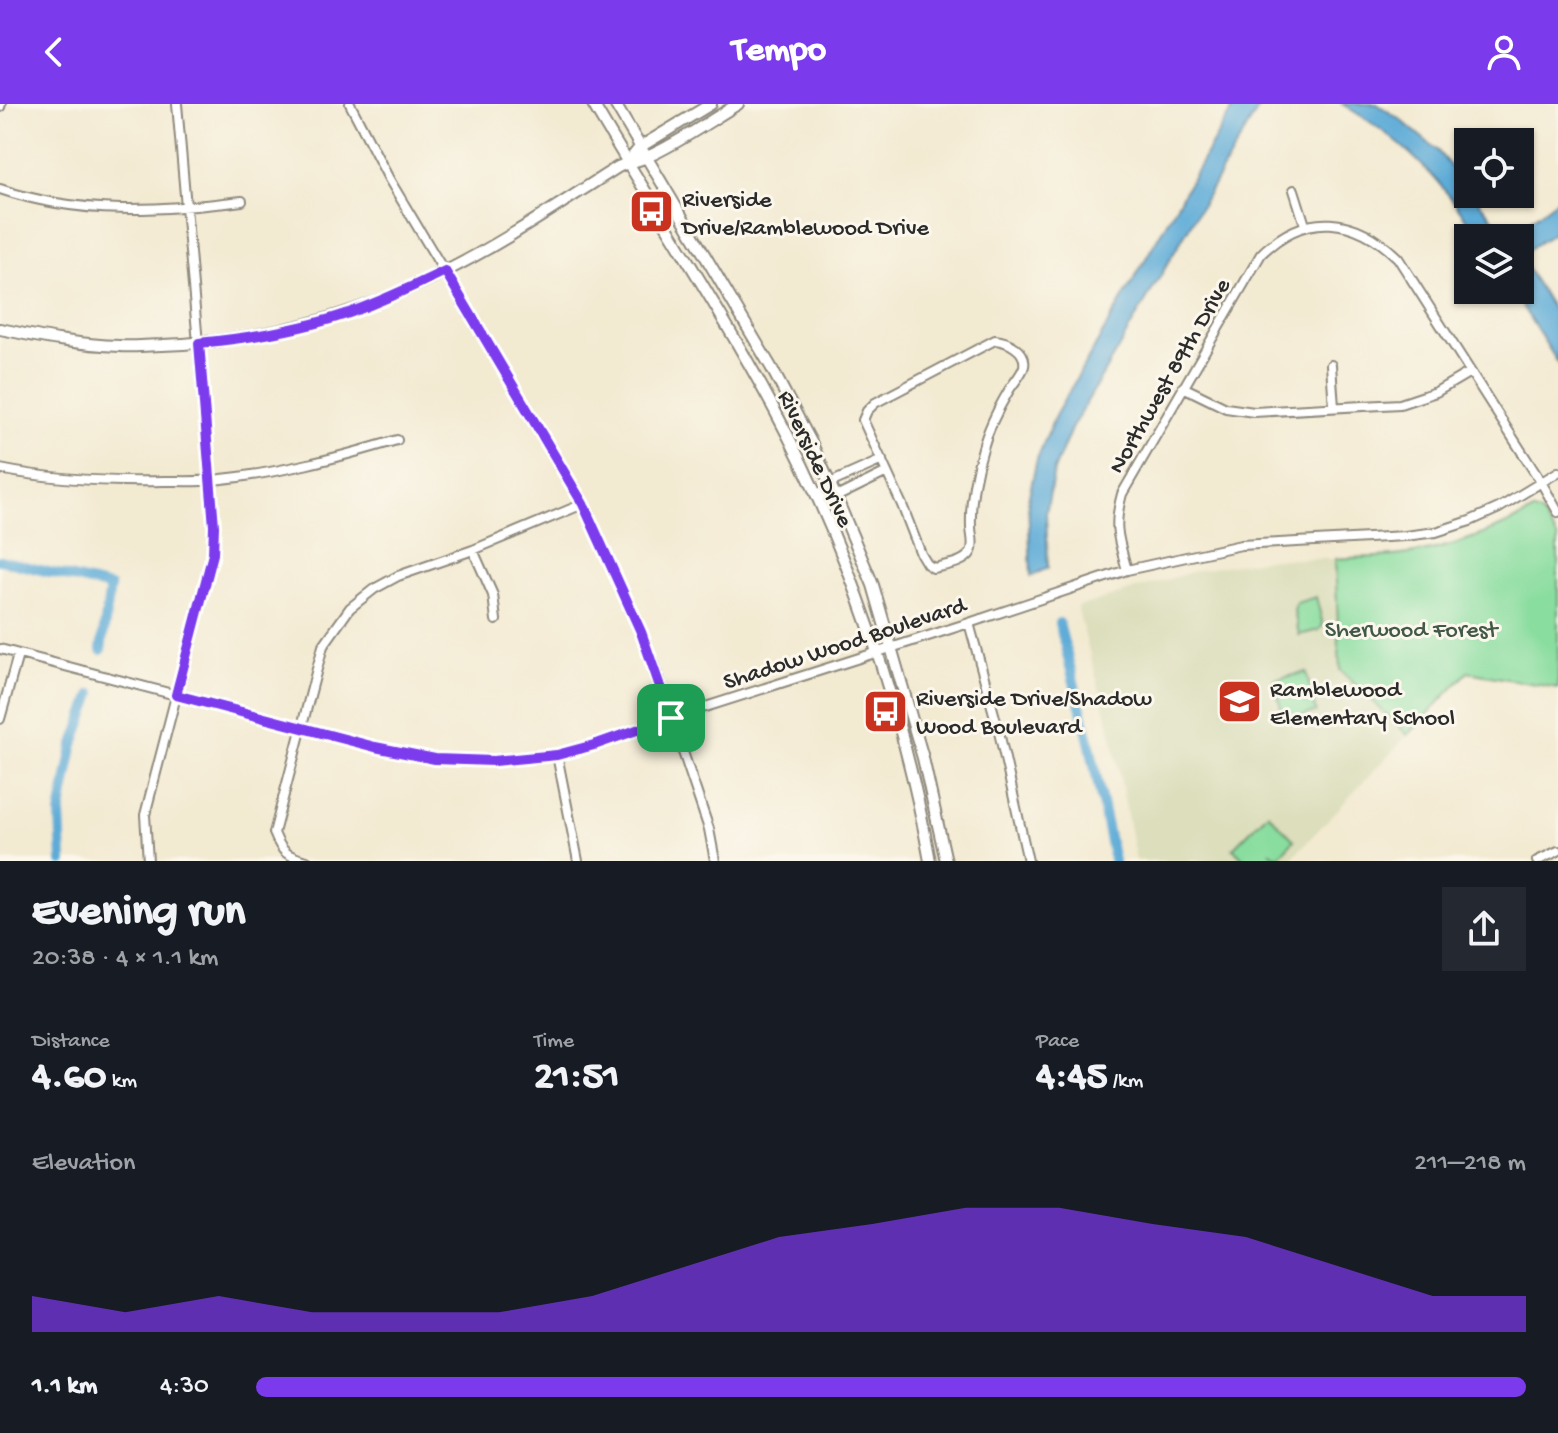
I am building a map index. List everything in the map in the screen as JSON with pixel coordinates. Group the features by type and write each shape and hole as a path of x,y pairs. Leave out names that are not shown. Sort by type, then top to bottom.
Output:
{"street":[{"path":"148,861 145,815 213,554 211,481 177,104"},
{"path":"350,104 389,179 583,504 641,632 709,829 715,861"},
{"name":"Riverside Drive","path":"593,104 776,412 817,497 877,652 904,741 930,861"},
{"name":"Riverside Drive","path":"615,104 771,367 830,483 873,585 923,758 946,861"},
{"path":"628,162 640,147 711,104"},
{"path":"0,329 50,339 120,346 199,343 293,329 349,313 445,271 628,162 647,157 738,104"},
{"path":"0,189 56,203 99,209 187,208 242,201"},
{"path":"1294,190 1305,225 1330,223 1348,226 1384,244 1398,258 1558,512"},
{"name":"Northwest 89th Drive","path":"1127,570 1117,532 1116,514 1122,494 1261,254 1273,241 1305,225"},
{"path":"995,340 1012,344 1018,350 1024,366 983,445 972,505 973,546 963,560 933,568 927,564 882,460 863,420 875,403 995,340"},
{"path":"1331,365 1334,407"},
{"path":"1183,387 1226,408 1254,412 1400,404 1436,392 1470,372"},
{"path":"0,469 34,476 128,482 211,481 333,459 397,440"},
{"path":"817,497 830,483 882,460"},
{"path":"817,497 836,497 887,472"},
{"name":"Shadow Wood Boulevard","path":"0,649 375,747 435,759 494,761 557,755 1127,570 1241,545 1436,532 1499,508 1558,472"},
{"path":"307,861 292,857 280,849 274,833 323,646 350,608 374,589 398,576 473,550 583,504"},
{"path":"473,550 493,595 496,620"},
{"path":"969,623 999,732 1028,861"},
{"path":"0,719 18,655"},
{"path":"557,755 578,861"},
{"path":"1537,861 1558,851"}],"shaded area":[{"name":"Ramblewood Elementary School","path":"1268,559 1335,559 1340,670 1408,735 1289,861 1136,861 1112,735 1077,607 1199,570"}],"green space":[{"name":"Sherwood Forest","path":"1532,512 1543,516 1558,539 1558,688 1468,672 1408,735 1340,670 1335,559 1400,555 1441,548 1488,532"},
{"path":"1316,597 1323,625 1319,630 1299,635 1294,611 1296,603"},
{"path":"1306,672 1316,712 1284,720 1274,680"},
{"path":"1268,813 1294,840 1278,857 1270,851 1277,858 1274,861 1246,861 1233,848"}],"water":[{"path":"1235,104 1261,104 1071,429 1054,470 1046,513 1048,568 1031,576 1028,500 1037,459 1055,416"},
{"path":"1342,104 1377,104 1437,150 1454,171 1454,202 1419,162 1364,117"},
{"path":"1558,199 1558,230 1534,246 1534,224 1525,224"},
{"path":"1458,208 1484,208 1497,224 1470,224"},
{"path":"1534,279 1558,318 1558,363 1521,304 1534,304"}],"waterway":[{"path":"0,560 110,587 101,650"},
{"path":"1059,623 1090,745 1114,861"},
{"path":"62,861 60,814 73,747 92,694"}],"place":[{"name":"Riverside Drive/Ramblewood Drive","path":"651,212"},
{"name":"Ramblewood Elementary School","path":"1239,702"},
{"name":"Riverside Drive/Shadow Wood Boulevard","path":"885,711"}],"route":[{"path":"445,271 583,504 641,632 671,718 557,755 494,761 435,759 375,747 176,695 213,554 214,526 199,343 293,329 349,313 445,271"}]}
